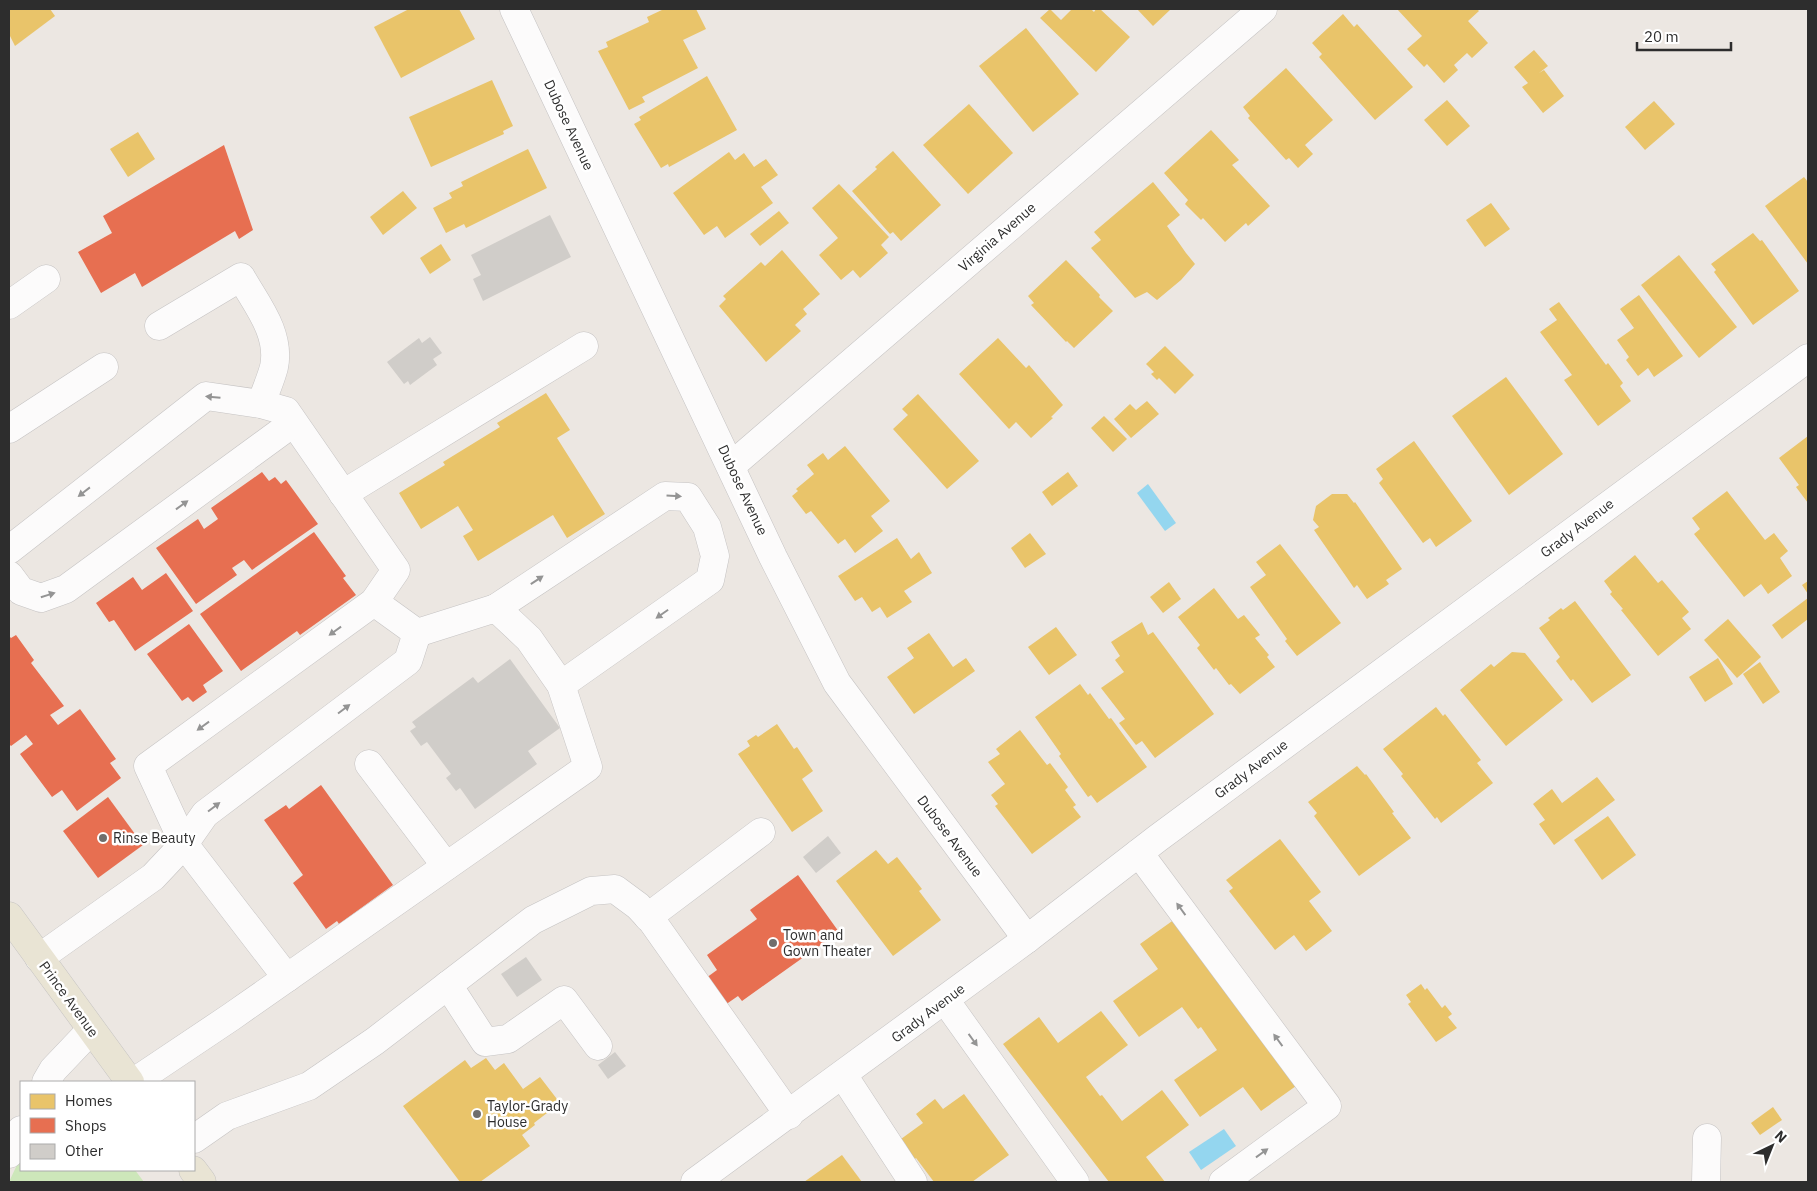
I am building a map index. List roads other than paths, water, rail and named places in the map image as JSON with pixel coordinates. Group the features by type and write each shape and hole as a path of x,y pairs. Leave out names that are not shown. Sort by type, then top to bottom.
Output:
{"main road":[{"name":"Prince Avenue","path":"9,916 129,1081"},
{"path":"194,1171 202,1182"}],"street":[{"name":"Dubose Avenue","path":"514,9 773,557 837,683 1027,939"},
{"name":"Virginia Avenue","path":"731,466 1263,9"},
{"path":"159,326 241,277 268,323 275,346 274,366 261,404"},
{"path":"9,305 46,279"},
{"path":"343,494 584,346"},
{"name":"Grady Avenue","path":"712,1178 789,1115 1027,939 1139,853 1808,358"},
{"path":"9,429 104,367"},
{"path":"9,550 206,396 261,404 286,411 396,570 374,602 148,766 184,844 287,978"},
{"path":"9,576 21,591 41,598 66,589 293,423"},
{"path":"416,633 496,608 665,496 688,497 707,527 715,556 710,580 561,685"},
{"path":"374,602 416,633"},
{"path":"135,1081 287,978 588,767 561,685 529,639 496,608"},
{"path":"40,958 153,877 184,844 205,814 408,660 416,633"},
{"path":"369,764 446,866"},
{"path":"648,917 761,832"},
{"path":"1139,853 1327,1106 1223,1182"},
{"path":"195,1138 227,1116 309,1086 375,1041 533,920 591,891 615,889 638,906 648,917 789,1115"},
{"path":"448,985 485,1042 508,1039 564,1000 598,1046"},
{"path":"944,1000 1075,1182"},
{"path":"47,1081 53,1070 91,1030"},
{"path":"843,1075 913,1182"},
{"path":"9,1154 20,1132"},
{"path":"1706,1138 1706,1182"}],"water":[{"path":"1148,484 1176,523 1165,531 1137,493"},
{"path":"1224,1129 1236,1146 1201,1170 1189,1152"}],"place":[{"name":"Rinse Beauty","path":"103,838"},
{"name":"Town and Gown Theater","path":"773,943"},
{"name":"Taylor-Grady House","path":"477,1114"}]}
